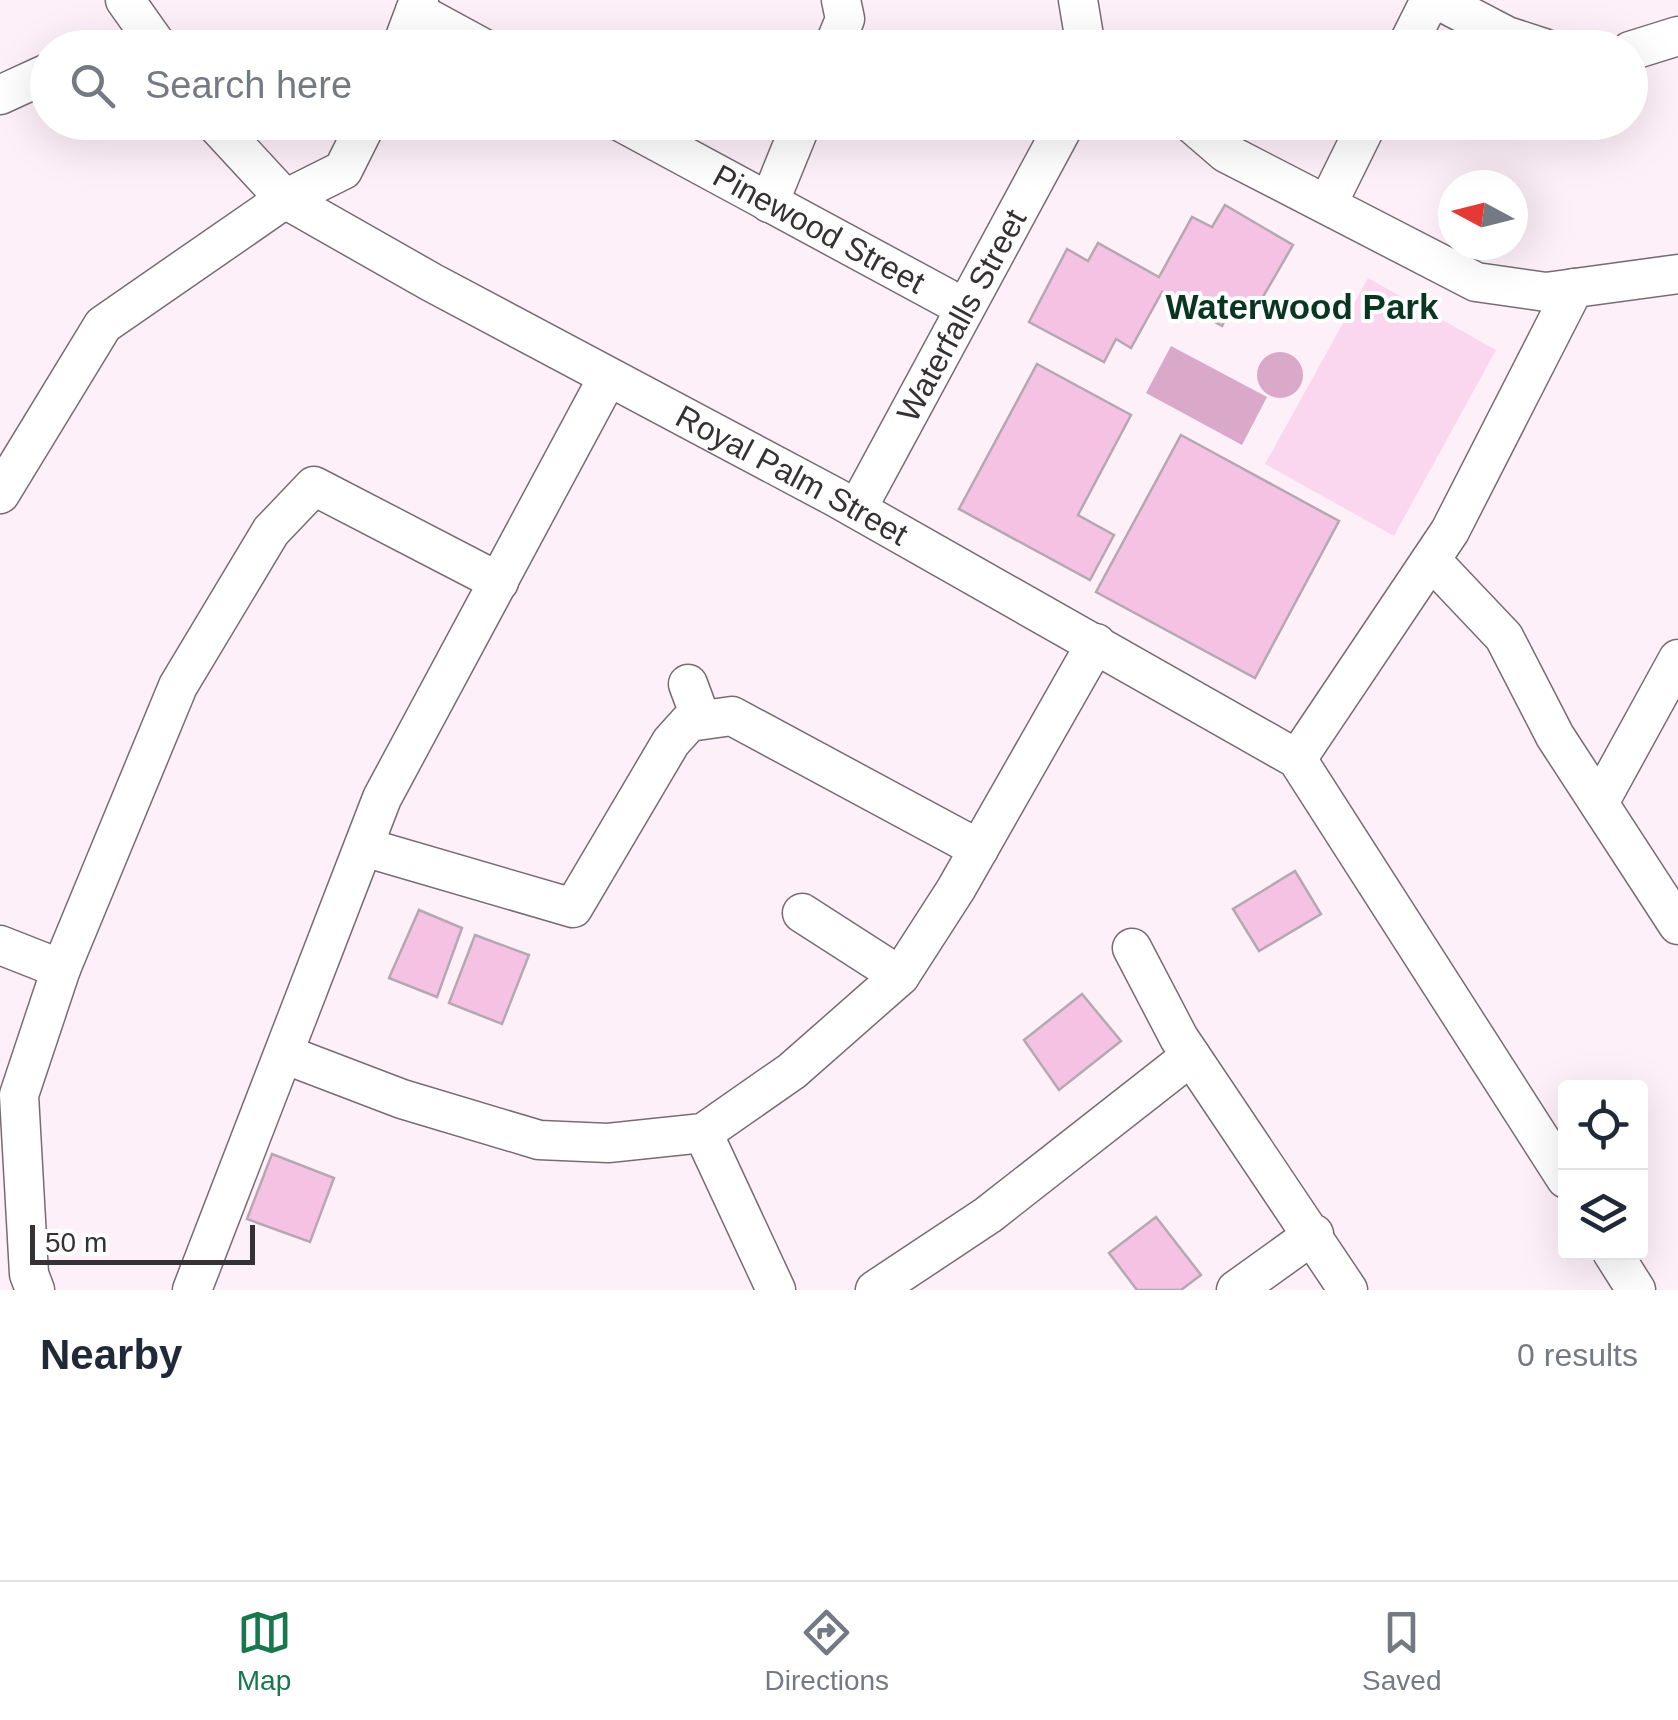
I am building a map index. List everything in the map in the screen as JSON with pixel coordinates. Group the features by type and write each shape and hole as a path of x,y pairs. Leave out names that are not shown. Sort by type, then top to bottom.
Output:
{"street":[{"path":"125,0 147,30"},
{"path":"840,30 845,18 841,0"},
{"path":"1078,0 1083,30"},
{"path":"1415,30 1430,0"},
{"path":"1438,0 1496,30"},
{"path":"408,30 417,6 454,30"},
{"path":"1648,45 1678,36"},
{"path":"0,95 30,81"},
{"name":"Royal Palm Street","path":"231,140 285,199 857,509 1297,759"},
{"path":"0,494 103,325 285,199 342,170 357,140"},
{"name":"Pinewood Street","path":"654,140 965,308"},
{"path":"769,203 795,140"},
{"name":"Waterfalls Street","path":"857,509 1056,140"},
{"path":"1211,140 1226,153 1476,282 1546,292 1678,274"},
{"path":"1328,203 1359,140"},
{"path":"1560,1170 1297,759 1450,531 1574,288"},
{"path":"192,1290 382,798 608,377"},
{"path":"35,1290 28,1274 19,1095 62,969 178,686 309,469 499,582"},
{"path":"1430,560 1504,637 1555,736 1678,925"},
{"path":"284,1054 402,1099 539,1140 608,1143 703,1134 792,1071 900,976 1096,642"},
{"path":"1599,803 1678,659"},
{"path":"688,684 701,719"},
{"path":"364,847 578,925 671,742 689,722 732,716 978,849"},
{"path":"802,913 900,976"},
{"path":"0,945 62,969"},
{"path":"1132,948 1191,1056 1348,1290"},
{"path":"876,1290 988,1216 1191,1056"},
{"path":"703,1134 776,1290"},
{"path":"1236,1290 1314,1234"},
{"path":"1617,1260 1636,1290"}],"shaded area":[{"path":"1368,278 1496,350 1394,536 1265,464"},
{"path":"1171,346 1267,397 1242,445 1146,393"},
{"path":"1280,352 1296,359 1303,375 1296,391 1280,398 1264,391 1257,375 1264,359"}],"building":[{"path":"1225,205 1293,245 1249,321 1230,310 1222,326 1162,292 1131,348 1116,339 1104,362 1029,322 1067,249 1088,261 1098,243 1159,277 1192,217 1212,227"},
{"path":"1037,364 1131,415 1078,515 1114,535 1090,580 959,509"},
{"path":"1181,435 1339,521 1255,678 1096,592"},
{"path":"1295,871 1321,914 1259,951 1233,909"},
{"path":"419,910 462,928 437,997 389,978"},
{"path":"475,935 529,955 502,1024 449,1003"},
{"path":"1082,994 1121,1041 1059,1090 1024,1040"},
{"path":"272,1154 334,1178 310,1242 247,1219"},
{"path":"1156,1217 1201,1275 1181,1290 1137,1290 1109,1253"}],"district":[{"name":"Waterwood Park","path":"1302,306"}]}
